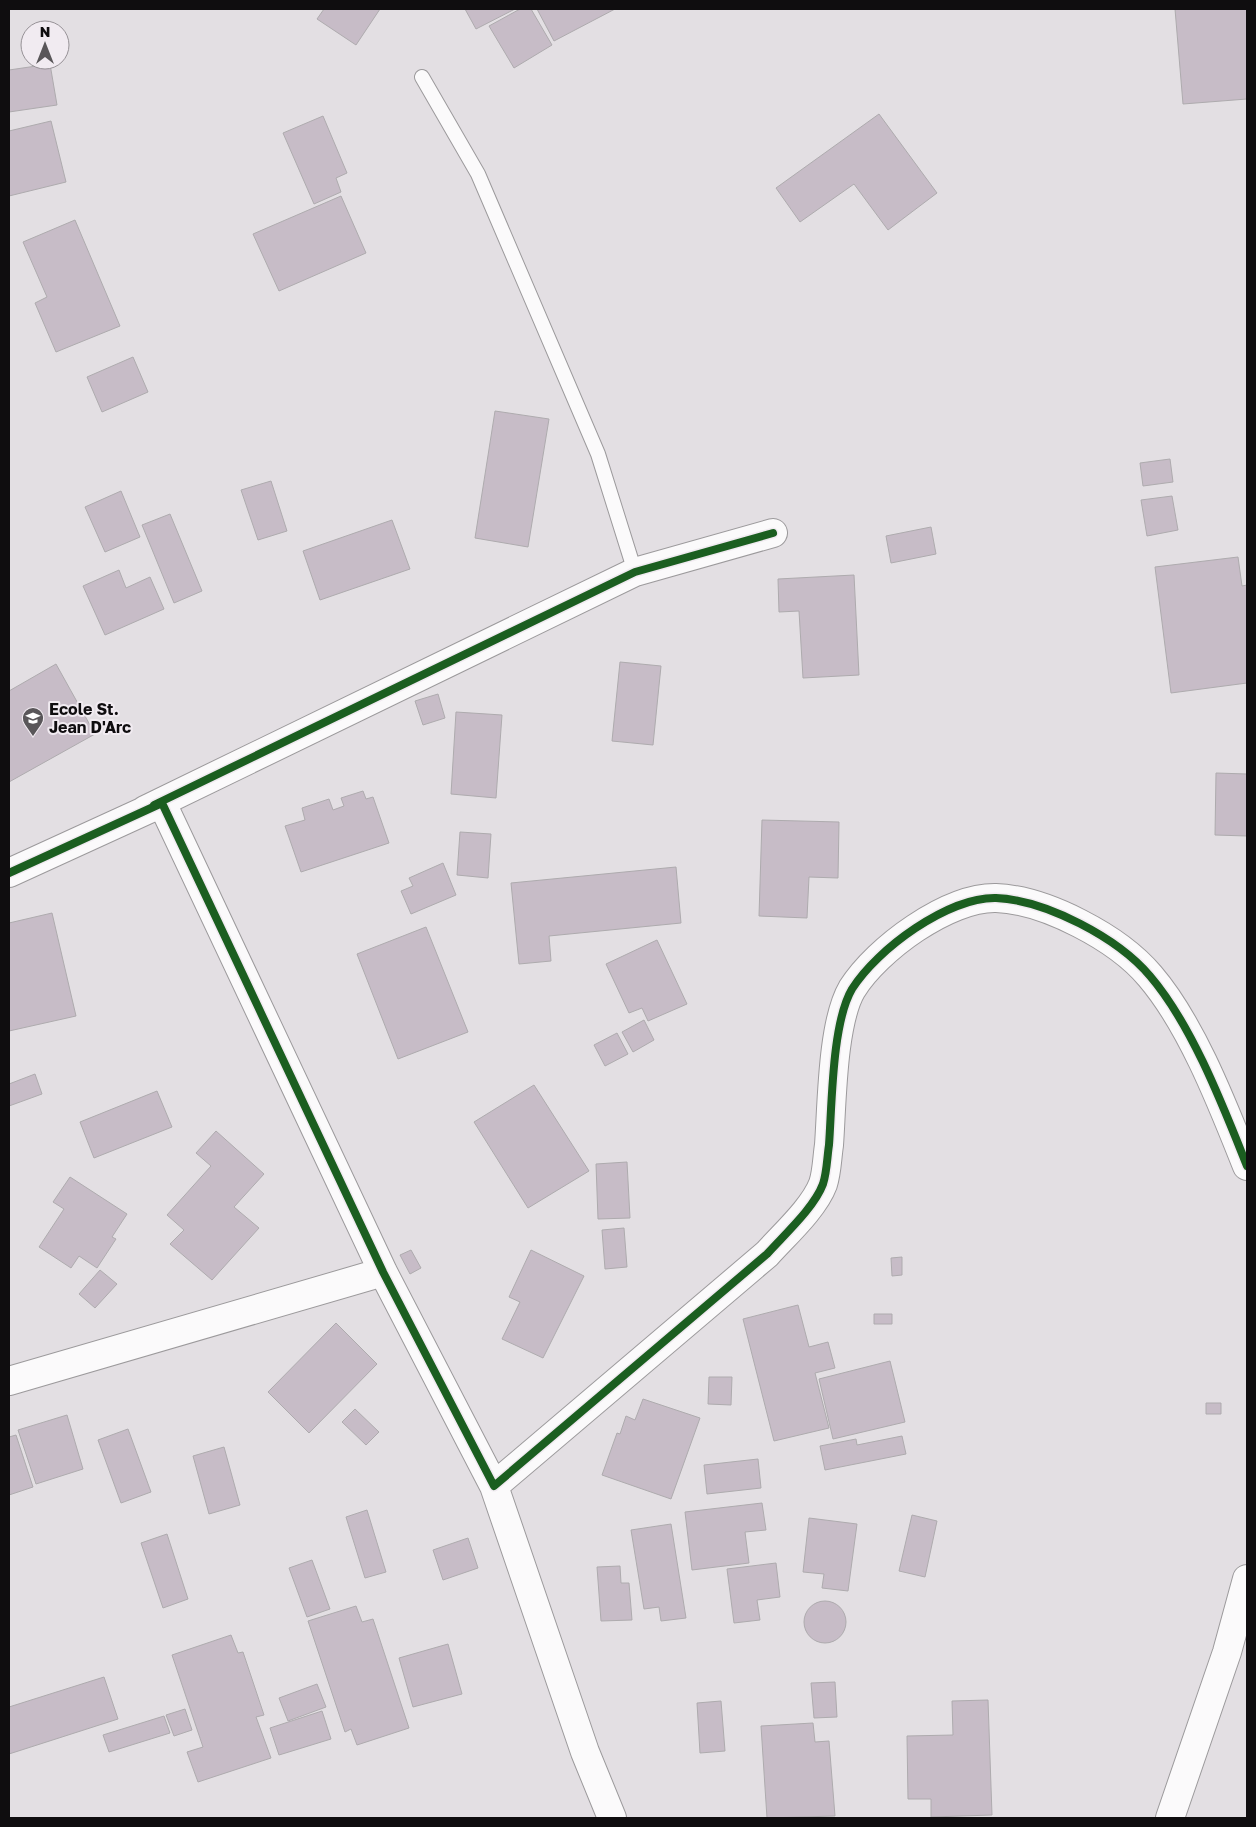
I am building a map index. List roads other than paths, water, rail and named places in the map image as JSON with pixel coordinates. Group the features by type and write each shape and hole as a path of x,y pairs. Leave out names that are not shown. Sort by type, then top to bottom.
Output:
{"street":[{"path":"9,873 635,572 773,533"},
{"path":"143,810 162,803 383,1272 494,1486 585,1752 612,1818"},
{"path":"494,1486 767,1254 804,1212 823,1184 828,1152 836,1047 842,1019 852,990 885,951 929,918 969,902 996,898 1026,904 1076,920 1122,948 1150,976 1178,1018 1217,1091 1247,1166"},
{"path":"9,1381 383,1272"},
{"path":"1170,1818 1227,1652 1247,1579"}],"lane":[{"path":"422,77 478,174 595,445 635,572"}],"place":[{"name":"Ecole St. Jean D'Arc","path":"33,737"}]}
